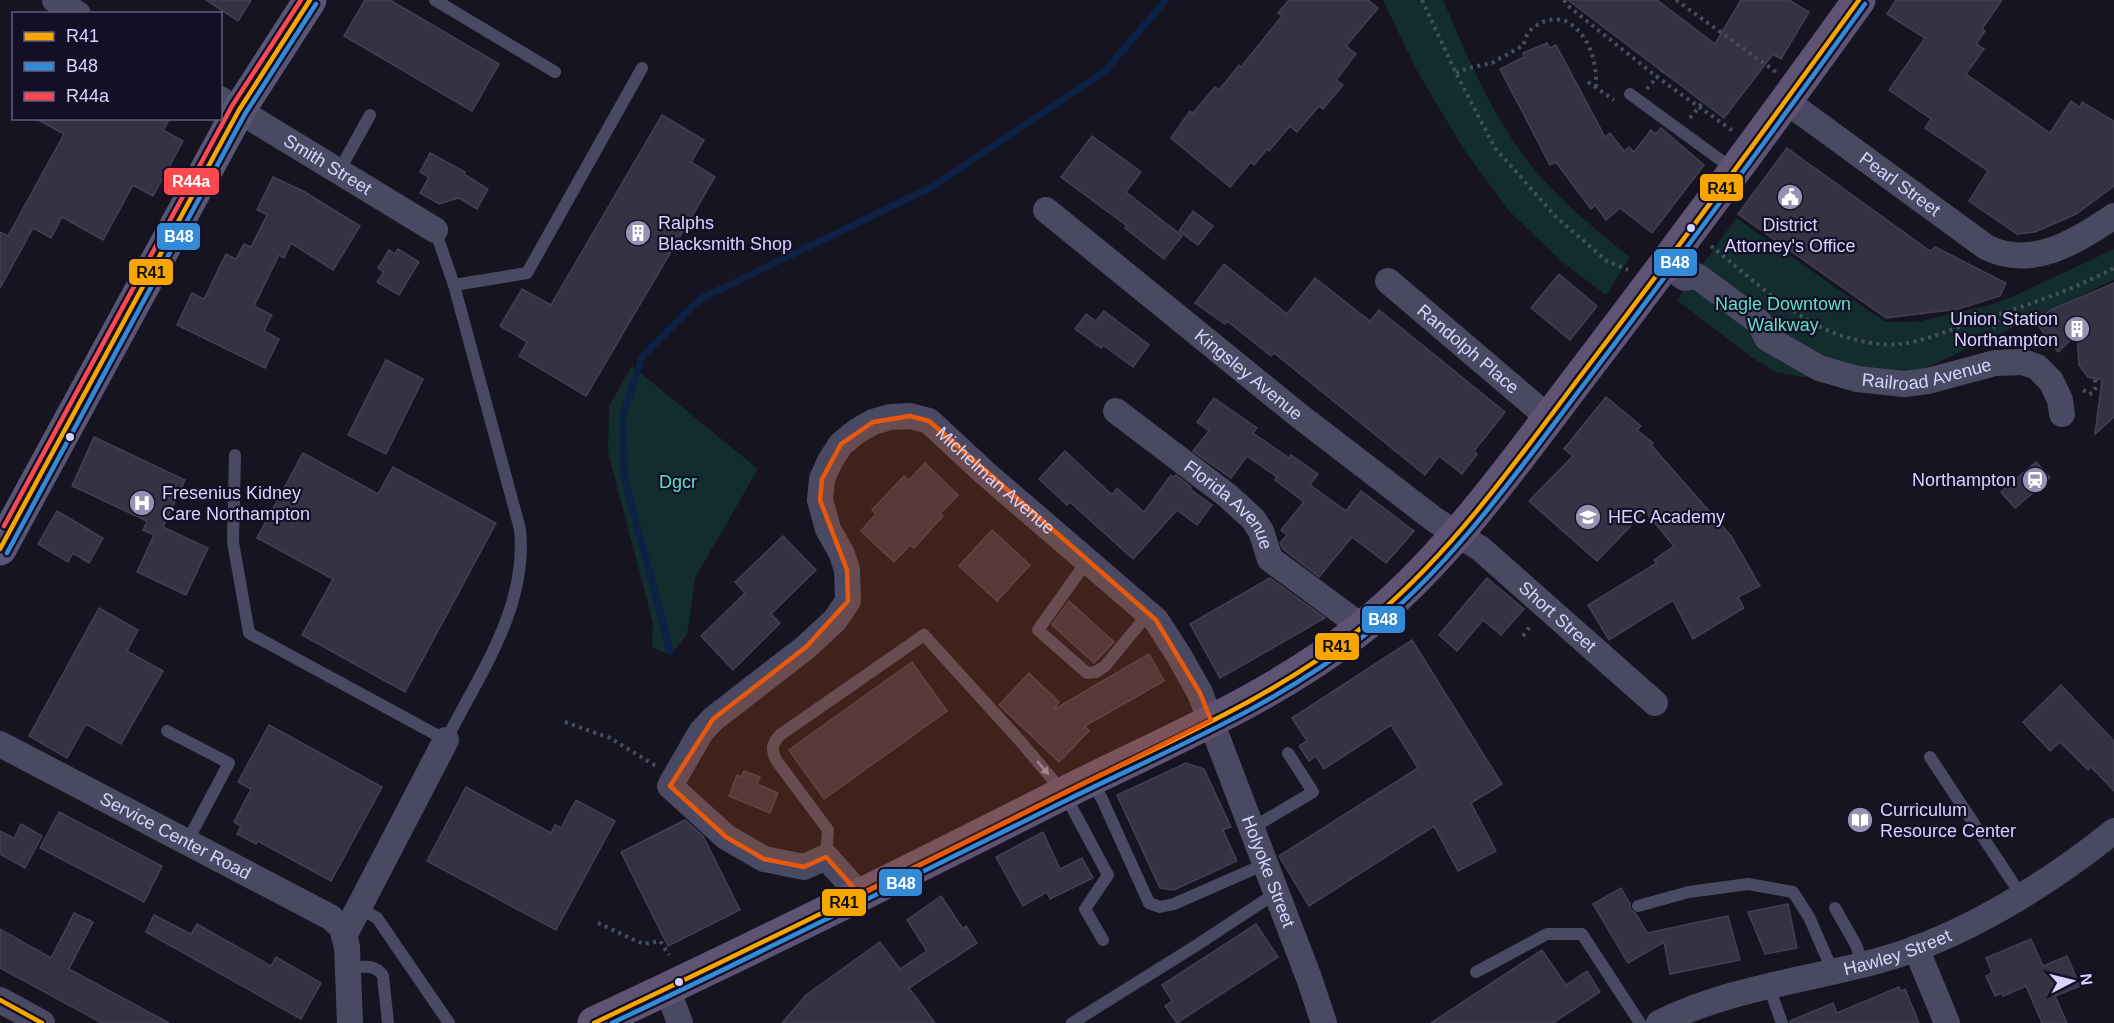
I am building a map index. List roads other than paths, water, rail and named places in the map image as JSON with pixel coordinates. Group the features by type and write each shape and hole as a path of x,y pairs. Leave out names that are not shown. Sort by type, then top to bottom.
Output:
{"main road":[{"path":"222,119 230,104 310,0"},
{"path":"594,1023 860,895 1211,720 1318,660 1362,627 1407,587 1456,534 1549,418 1675,271 1735,171 1781,87 1859,0"},
{"path":"2,540 222,120"}],"street":[{"path":"55,0 75,12"},
{"name":"Pearl Street","path":"1781,87 1986,247 1998,253 2017,256 2034,255 2070,243 2114,216"},
{"name":"Smith Street","path":"230,104 435,230"},
{"name":"Kingsley Avenue","path":"1046,210 1298,414 1456,534"},
{"name":"Railroad Avenue","path":"1675,271 1697,276 1760,322 1767,338 1819,368 1845,376 1879,382 1917,383 1995,363 2014,361 2030,364 2043,372 2051,381 2060,400 2062,414"},
{"name":"Randolph Place","path":"1388,281 1549,418"},
{"name":"Florida Avenue","path":"1116,411 1228,496 1253,519 1261,531 1270,559 1362,627"},
{"name":"Michelman Avenue","path":"826,857 804,867 764,859 726,837 673,781 701,732 713,719 806,647 835,620 848,601 848,570 828,529 820,500 822,479 830,460 841,444 873,422 890,417 910,416 929,421 985,473 1156,620 1200,693 1211,720"},
{"name":"Short Street","path":"1456,534 1481,549 1655,704"},
{"name":"Holyoke Street","path":"1211,720 1324,1023"},
{"path":"350,1023 349,968 345,936 446,740"},
{"name":"Service Center Road","path":"0,744 330,917 342,927 345,936"},
{"name":"Hawley Street","path":"1659,1023 1711,1001 1833,972 1916,948 1987,915 2021,895 2114,831"},
{"path":"826,857 860,895"},
{"path":"1916,948 1947,1023"},
{"path":"667,988 680,1023"},
{"path":"0,1000 42,1023"}],"lane":[{"path":"435,0 555,72"},
{"path":"454,285 527,273 642,68"},
{"path":"1630,94 1735,171"},
{"path":"339,171 370,115"},
{"path":"235,455 233,542 249,633 446,740 503,631 515,598 522,551 520,529 454,285 435,230"},
{"path":"1087,561 1038,630 1087,673 1096,672 1105,666 1148,614"},
{"path":"826,857 828,830 776,760 772,751 773,743 780,735 924,635 1022,742 1077,787 1102,799 1149,903 1160,907 1174,904 1265,864"},
{"path":"166,731 229,763 187,842"},
{"path":"1252,828 1312,792 1288,753"},
{"path":"1930,757 2021,895"},
{"path":"1077,787 1108,875 1084,909 1103,940"},
{"path":"1638,906 1689,892 1748,884 1793,892 1809,917 1833,972"},
{"path":"1072,1023 1276,893"},
{"path":"359,908 377,918 449,1023"},
{"path":"1835,908 1856,945 1863,964"},
{"path":"1476,972 1547,934 1582,934 1640,1023"},
{"path":"349,968 373,966 379,969 383,976 388,1023"},
{"path":"1769,987 1782,1023"}],"waterway":[{"path":"670,651 624,476 623,415 642,357 700,299 932,187 1105,71 1166,0"}],"place":[{"name":"District Attorney's Office","path":"1790,197"},
{"name":"Ralphs Blacksmith Shop","path":"638,233"},
{"name":"Union Station Northampton","path":"2077,329"},
{"name":"Northampton","path":"2035,480"},
{"name":"Fresenius Kidney Care Northampton","path":"142,503"},
{"name":"HEC Academy","path":"1588,517"},
{"name":"Curriculum Resource Center","path":"1860,820"}],"park label":[{"name":"Nagle Downtown Walkway","path":"1783,314"},
{"name":"Dgcr","path":"678,482"}]}
